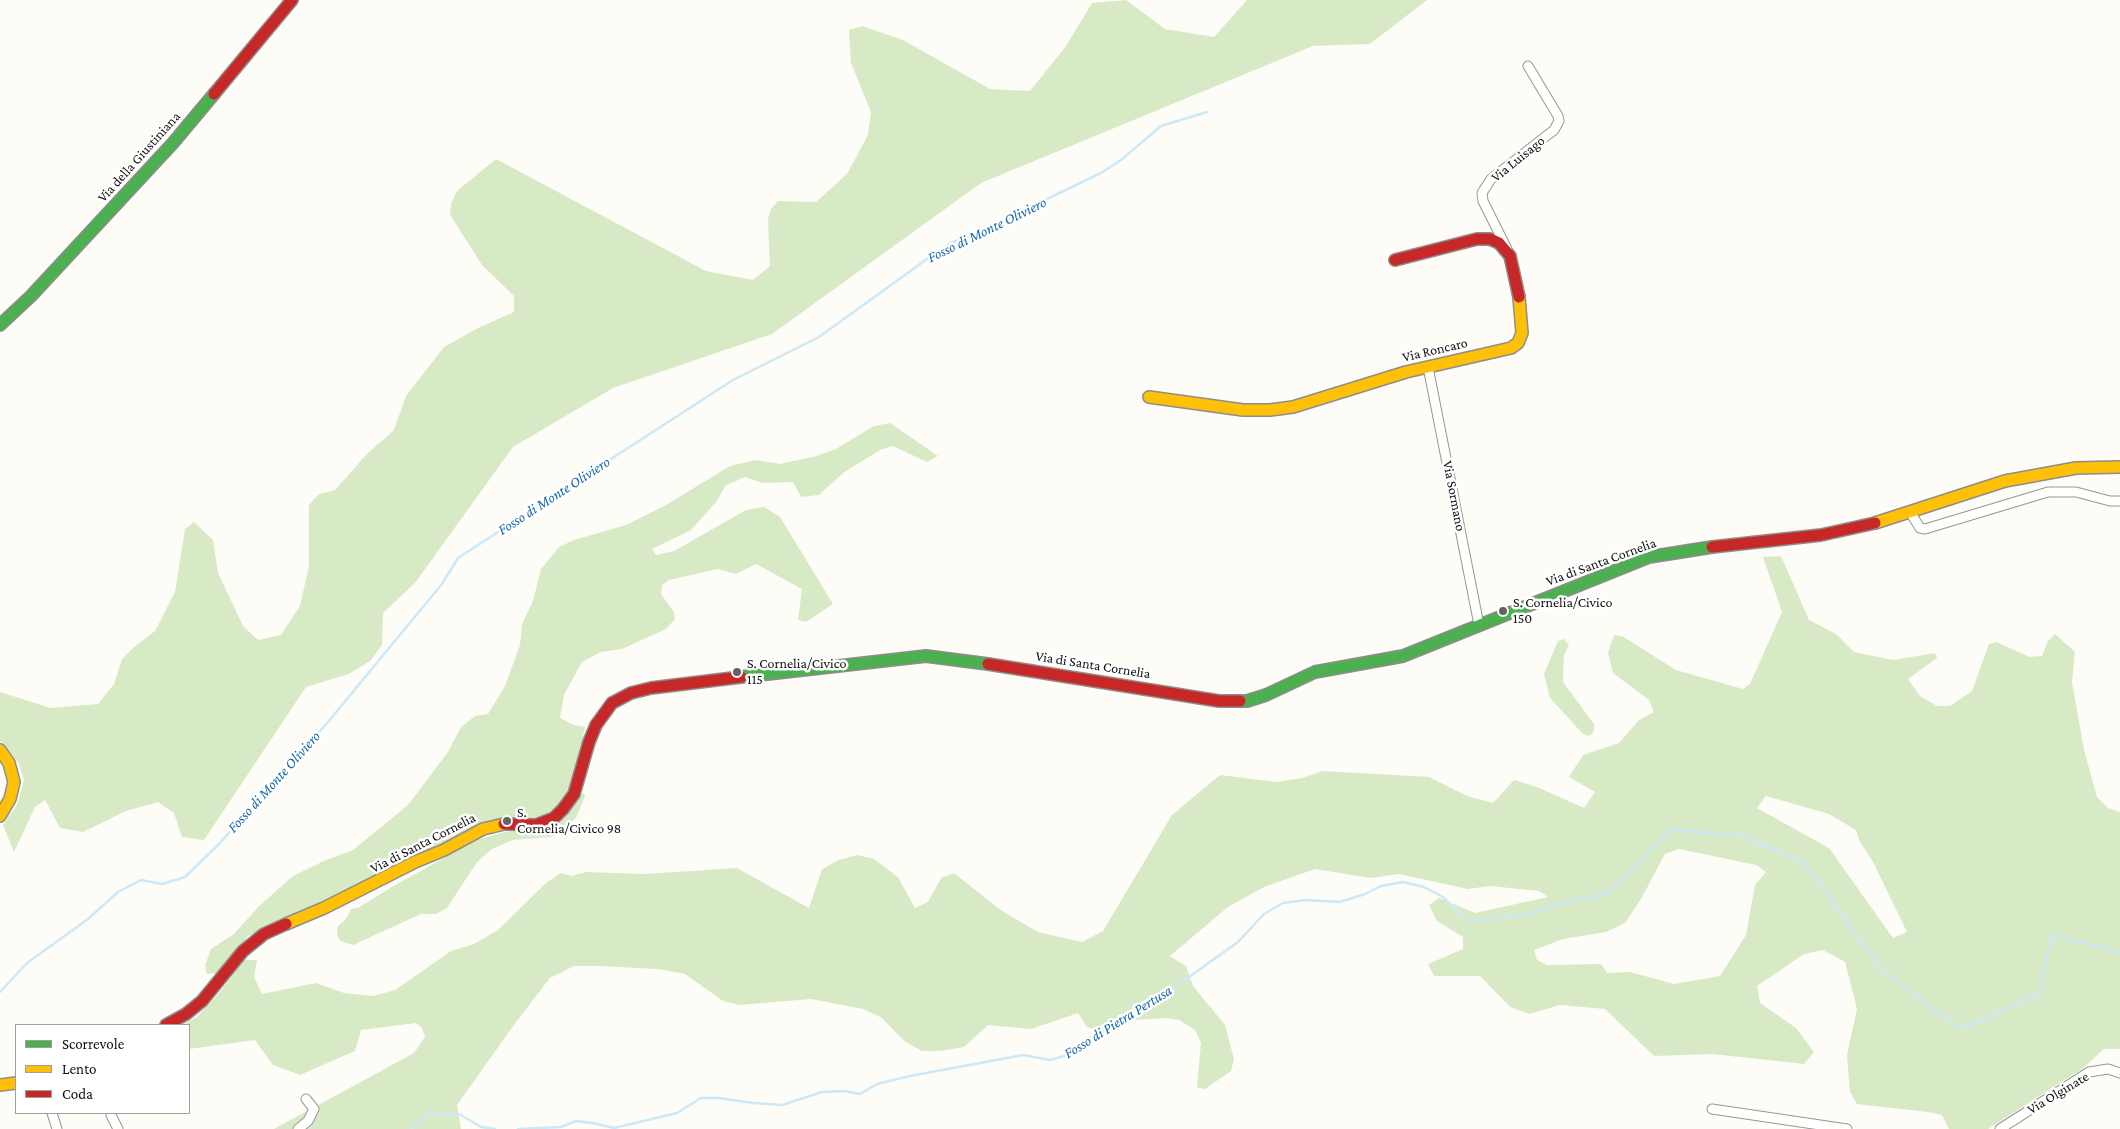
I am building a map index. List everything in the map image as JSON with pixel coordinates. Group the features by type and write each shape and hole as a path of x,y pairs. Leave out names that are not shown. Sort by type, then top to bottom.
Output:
{"street":[{"name":"Via della Giustiniana","path":"0,325 37,289 173,143 292,0"},
{"name":"Via Luisago","path":"1510,256 1501,233 1483,201 1482,193 1491,179 1554,130 1559,121 1558,116 1528,66"},
{"path":"1395,260 1486,238 1499,243 1510,256"},
{"name":"Via Roncaro","path":"1149,397 1235,409 1270,410 1318,400 1406,372 1511,348 1518,343 1522,333 1522,317 1516,277 1510,256"},
{"name":"Via Sormano","path":"1428,367 1479,625"},
{"name":"Via di Santa Cornelia","path":"168,1024 186,1014 202,1001 243,951 264,934 324,908 483,829 501,824 536,825 554,818 574,794 596,724 612,704 631,693 651,688 854,662 926,656 956,659 1219,701 1237,702 1266,695 1315,672 1383,662 1403,656 1634,562 1656,555 1717,546 1821,535 1863,526 2005,482 2046,472 2076,468 2120,466"},
{"path":"1910,512 1920,528 1924,529 2048,492 2076,492 2110,501 2120,501"},
{"path":"0,750 9,763 14,782 10,799 0,816"},
{"name":"Via Olginate","path":"2000,1129 2089,1072 2108,1068 2120,1074"},
{"path":"0,1085 15,1083"},
{"path":"298,1129 308,1121 314,1109 306,1099"},
{"path":"1712,1108 1847,1129"},
{"path":"52,1114 56,1129"},
{"path":"111,1116 118,1129"}],"green space":[{"path":"1126,0 1165,29 1214,37 1247,0 1427,0 1370,44 1313,46 981,183 772,334 613,388 513,447 415,583 383,613 382,645 370,661 349,674 306,687 204,840 182,837 174,813 158,802 126,811 83,832 60,828 45,800 35,807 14,852 3,825 17,805 24,780 19,764 0,741 0,692 51,708 98,704 114,684 122,659 155,631 175,592 185,529 194,522 213,540 218,573 243,626 258,640 281,635 300,606 309,566 309,505 319,494 335,490 367,454 394,430 406,396 444,347 478,328 514,312 514,296 482,265 450,215 451,204 457,191 496,159 706,271 753,280 770,266 768,219 771,209 778,201 816,202 847,174 868,135 871,112 851,63 849,30 862,26 903,40 990,89 1030,91 1066,46 1092,3"},
{"path":"890,423 938,456 927,462 893,446 880,450 843,473 819,495 801,497 793,482 763,483 745,477 725,486 717,501 691,530 652,549 656,555 674,551 746,510 764,507 780,517 833,604 806,622 798,620 802,589 756,564 736,574 718,569 669,580 662,585 661,594 674,612 675,619 666,629 622,649 601,652 582,662 564,695 560,718 574,725 585,727 574,780 560,804 544,817 505,820 328,901 268,926 248,936 220,973 207,974 205,965 211,949 234,934 258,907 293,876 326,860 353,850 408,805 448,752 461,727 475,716 488,714 505,686 520,645 522,624 533,601 541,569 559,547 574,540 626,525 666,505 730,466 755,460 780,464 816,456 836,449 874,426"},
{"path":"1781,556 1809,620 1836,634 1854,652 1893,660 1935,653 1937,658 1908,679 1920,696 1937,706 1950,706 1972,691 1989,644 1996,642 2030,657 2042,656 2048,641 2055,634 2075,652 2072,682 2084,750 2097,797 2108,808 2120,812 2120,1049 2104,1049 2083,1068 1988,1129 1949,1129 1942,1115 1857,1104 1850,1092 1847,1055 1857,1009 1845,962 1823,950 1804,954 1757,986 1760,1003 1796,1028 1814,1052 1804,1064 1712,1054 1654,1056 1605,1009 1560,1005 1529,1014 1510,1007 1480,976 1434,976 1428,964 1463,949 1463,937 1437,921 1429,905 1439,898 1475,913 1548,897 1539,891 1490,886 1468,889 1399,874 1370,878 1315,869 1264,887 1228,907 1170,956 1186,966 1193,986 1225,1025 1234,1059 1231,1071 1205,1089 1197,1088 1201,1043 1195,1030 1179,1020 1166,1018 1134,1020 1109,1034 1087,1027 1078,1013 1031,1029 988,1025 964,1047 940,1051 922,1051 904,1041 882,1018 863,1009 811,999 739,1005 723,1001 685,974 658,969 599,966 574,966 550,978 457,1105 461,1129 274,1129 414,1053 425,1037 422,1028 416,1023 361,1030 355,1051 300,1075 273,1065 255,1040 190,1049 190,1024 184,1024 197,1017 220,992 244,960 257,960 254,977 262,994 316,983 344,993 373,996 395,990 451,951 474,944 498,930 546,883 561,873 571,876 586,872 645,874 737,868 809,908 822,869 839,860 857,855 874,859 898,877 915,908 928,902 941,878 954,873 1002,911 1038,932 1082,942 1103,931 1172,815 1220,775 1276,782 1303,778 1322,771 1429,777 1467,796 1493,803 1514,780 1537,787 1584,808 1595,792 1569,777 1583,755 1619,743 1639,720 1654,712 1649,700 1613,673 1608,653 1614,635 1622,636 1676,670 1743,689 1750,684 1782,612 1763,557","holes":["1766,796 1829,814 1856,830 1859,840 1873,862 1907,932 1893,938 1829,848 1757,808","1679,849 1756,865 1766,872 1755,885 1746,935 1720,976 1674,984 1630,972 1607,973 1601,964 1547,965 1537,960 1534,950 1563,939 1606,932 1625,923 1641,899 1665,854"]},
{"path":"1564,639 1569,645 1564,655 1563,682 1594,724 1594,731 1590,736 1583,734 1550,698 1544,674 1558,641"},
{"path":"584,793 585,796 576,818 551,837 513,840 492,849 477,862 447,908 436,914 421,914 353,945 340,941 337,934 338,926 346,919 351,909 358,908 476,840 505,832 540,831 560,821 579,795"}],"waterway":[{"name":"Fosso di Monte Oliviero","path":"0,992 27,963 88,919 118,892 141,880 162,884 185,877 219,844 328,722 442,584 458,558 733,380 819,337 953,242 997,226 1026,209 1101,173 1121,160 1161,126 1207,112"},
{"name":"Fosso di Pietra Pertusa","path":"518,1129 561,1127 576,1121 614,1128 677,1113 701,1098 719,1098 782,1105 822,1092 845,1091 860,1094 877,1084 910,1076 1023,1055 1050,1060 1064,1056 1081,1042 1108,1029 1189,977 1238,942 1264,914 1283,903 1305,900 1340,902 1365,894 1381,886 1403,882 1424,887 1443,897 1463,917 1477,922 1535,912 1579,899 1607,894 1670,830 1739,835 1805,863 1881,969 1961,1029 2039,994 2052,935 2120,952"},
{"name":"Fosso di Pietra Pertusa","path":"411,1129 427,1114 459,1114 481,1127 495,1129"}],"traffic: fast":[{"path":"0,325 31,296 173,143 214,94"},
{"path":"1240,701 1247,701 1266,695 1315,672 1403,656 1649,557 1712,547"},
{"path":"741,677 926,656 988,664"}],"traffic: slow":[{"path":"1149,397 1243,410 1270,410 1293,407 1406,372 1511,348 1518,343 1522,333 1519,297"},
{"path":"1875,523 2005,481 2076,468 2120,467"},
{"path":"0,750 9,763 14,782 10,799 0,816"},
{"path":"286,924 324,908 483,829 504,824"},
{"path":"0,1085 15,1083"}],"traffic: jam":[{"path":"214,94 292,0"},
{"path":"1395,260 1477,239 1490,239 1499,243 1510,256 1519,297"},
{"path":"1712,547 1821,535 1875,523"},
{"path":"988,664 1219,701 1240,701"},
{"path":"504,824 536,825 554,818 563,809 574,794 589,742 596,725 612,703 631,693 651,688 741,677"},
{"path":"168,1024 186,1014 202,1001 243,951 264,934 286,924"}],"place":[{"name":"S. Cornelia/Civico 150","path":"1503,611"},
{"name":"S. Cornelia/Civico 115","path":"737,672"},
{"name":"S. Cornelia/Civico 98","path":"507,821"}]}
